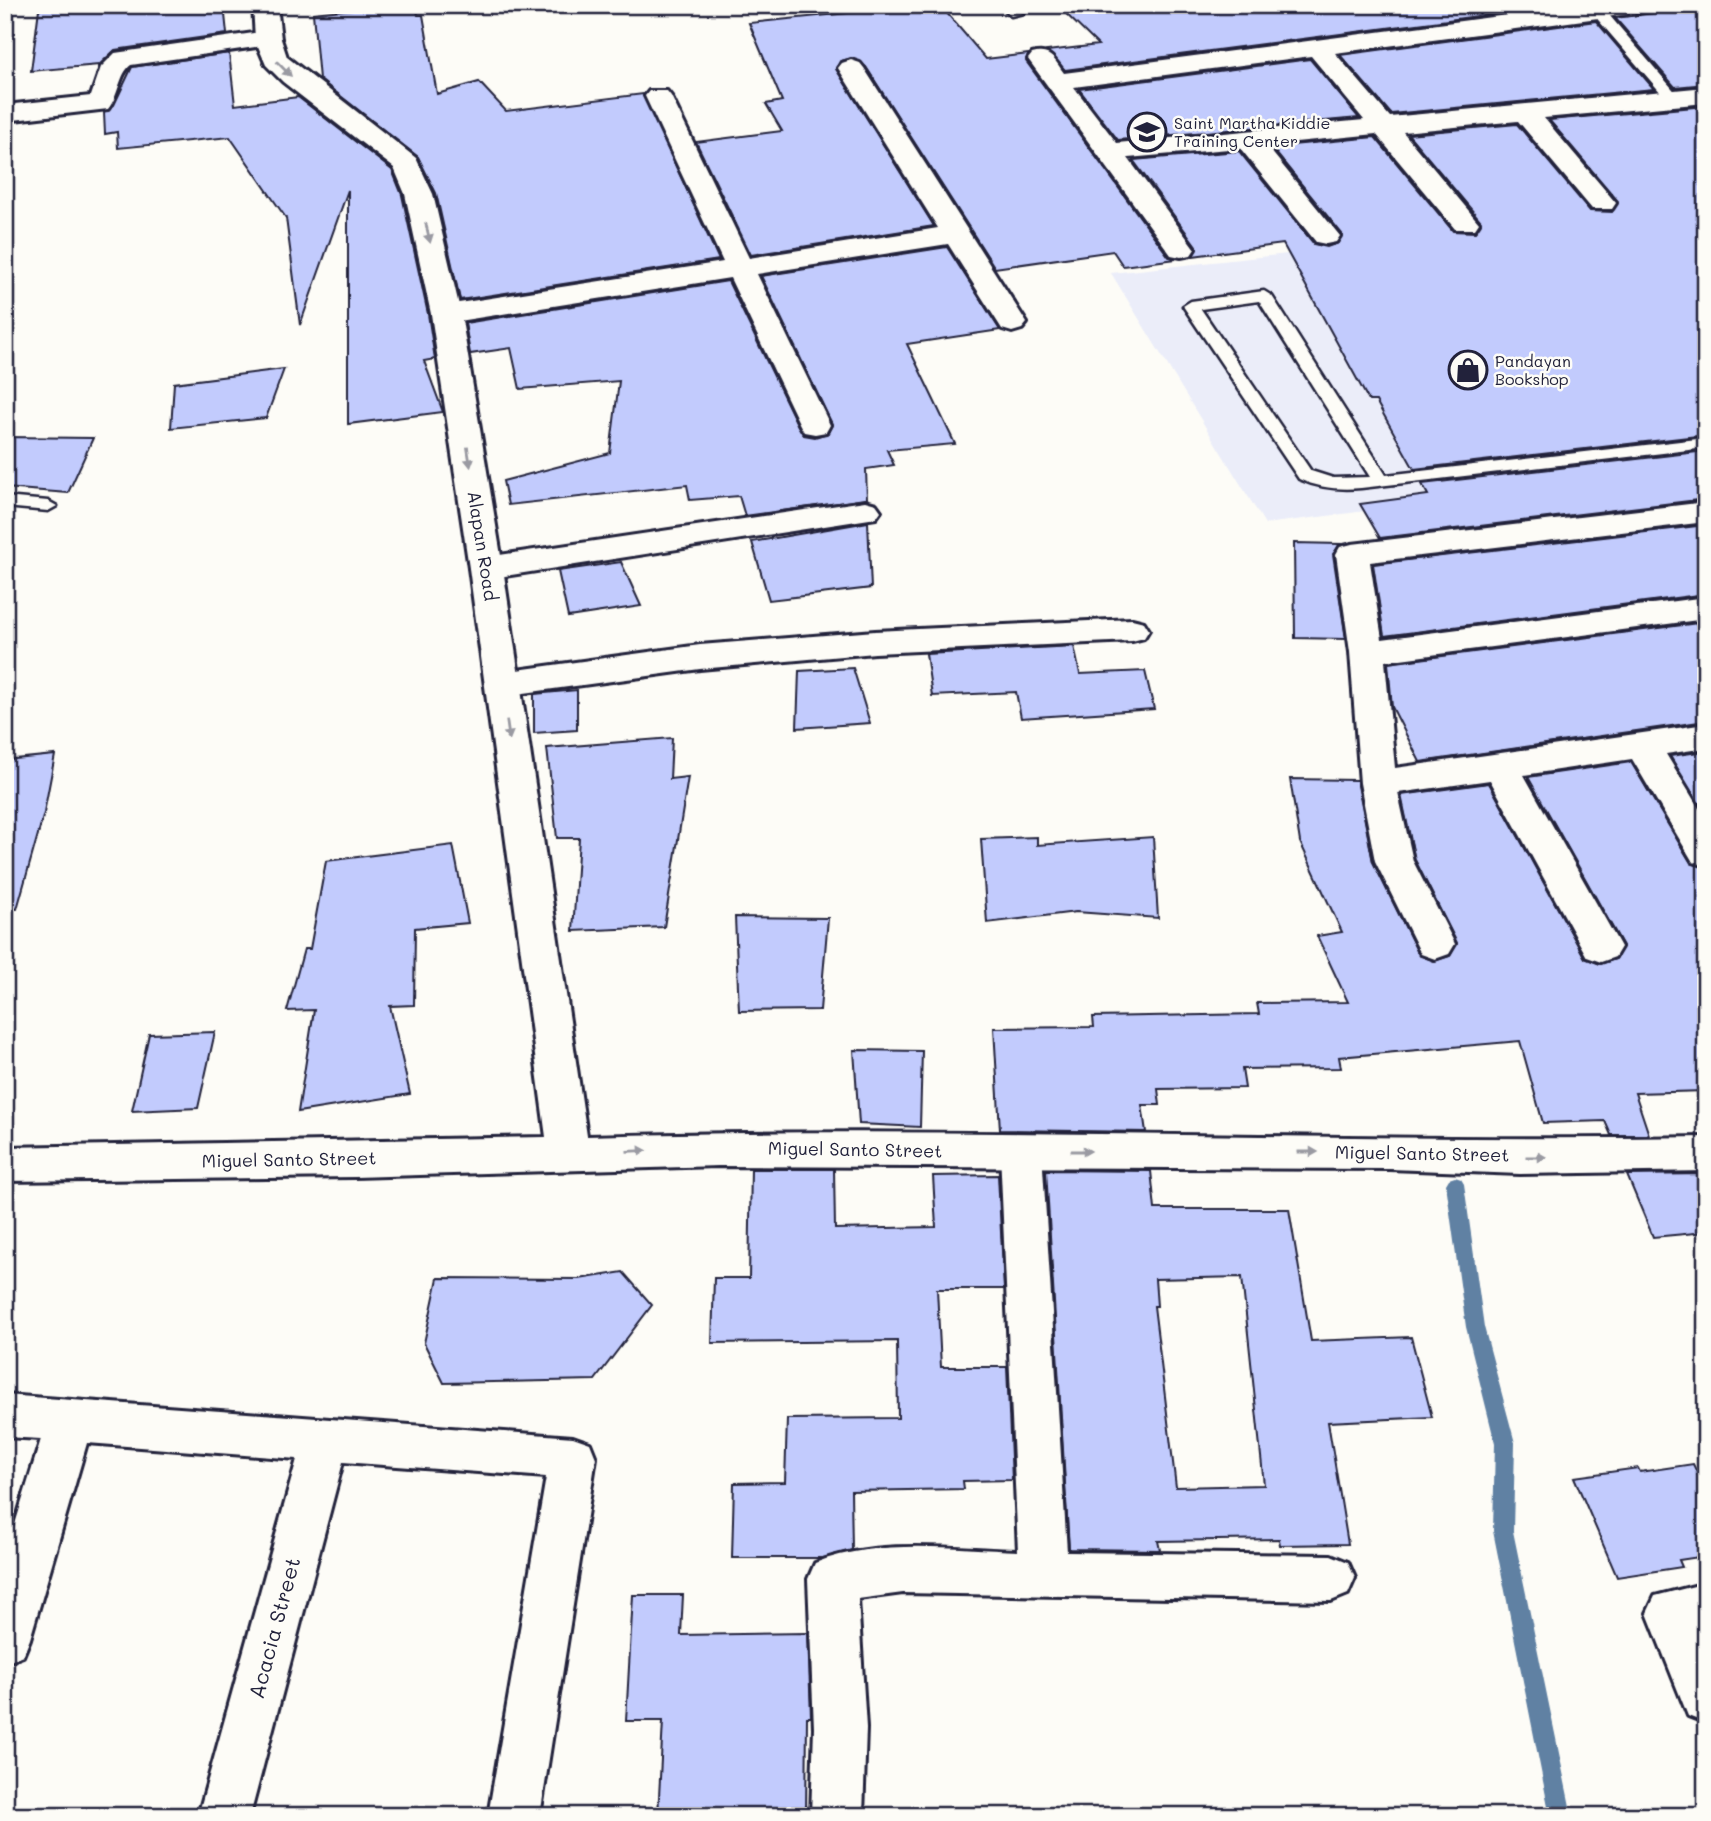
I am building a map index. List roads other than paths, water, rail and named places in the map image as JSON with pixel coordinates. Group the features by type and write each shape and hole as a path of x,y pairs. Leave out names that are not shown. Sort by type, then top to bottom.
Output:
{"street":[{"name":"Alapan Road","path":"265,5 268,39 275,60 292,77 406,164 419,194 446,314 486,568 569,1154"},
{"path":"1058,81 1643,5"},
{"path":"5,113 99,103 103,99 112,67 124,58 268,39"},
{"path":"1317,47 1465,223"},
{"path":"1041,59 1181,249"},
{"path":"850,68 1012,323"},
{"path":"1110,152 1706,95"},
{"path":"658,96 815,425"},
{"path":"1525,112 1602,203"},
{"path":"1247,139 1326,236"},
{"path":"446,314 956,234"},
{"path":"486,568 866,511"},
{"path":"1435,944 1394,861 1378,783 1367,652 1352,554 1706,512"},
{"path":"1367,652 1706,608"},
{"path":"502,684 699,657 848,644 1132,630"},
{"path":"1378,783 1706,736"},
{"path":"1642,745 1706,852"},
{"path":"1501,765 1601,947"},
{"name":"Miguel Santo Street","path":"5,1164 719,1149 1377,1152 1520,1157 1706,1154"},
{"path":"1021,1152 1044,1575"},
{"path":"5,1416 573,1458 514,1816"},
{"path":"5,1639 70,1421"},
{"name":"Acacia Street","path":"224,1816 325,1440"},
{"path":"837,1816 840,1728 831,1579 903,1570 1044,1575 1331,1578"},
{"path":"1706,1606 1672,1613 1706,1698"}],"lane":[{"path":"788,5 824,8 858,5"},
{"path":"1598,11 1674,98"},
{"path":"1381,481 1265,296 1191,306 1305,475 1319,482 1341,485 1381,481 1706,443"},
{"path":"5,502 48,506"}],"waterway":[{"path":"1455,1184 1475,1327 1505,1443 1503,1531 1561,1816"}],"place":[{"name":"Saint Martha Kiddie Training Center","path":"1147,132"},
{"name":"Pandayan Bookshop","path":"1468,370"}]}
